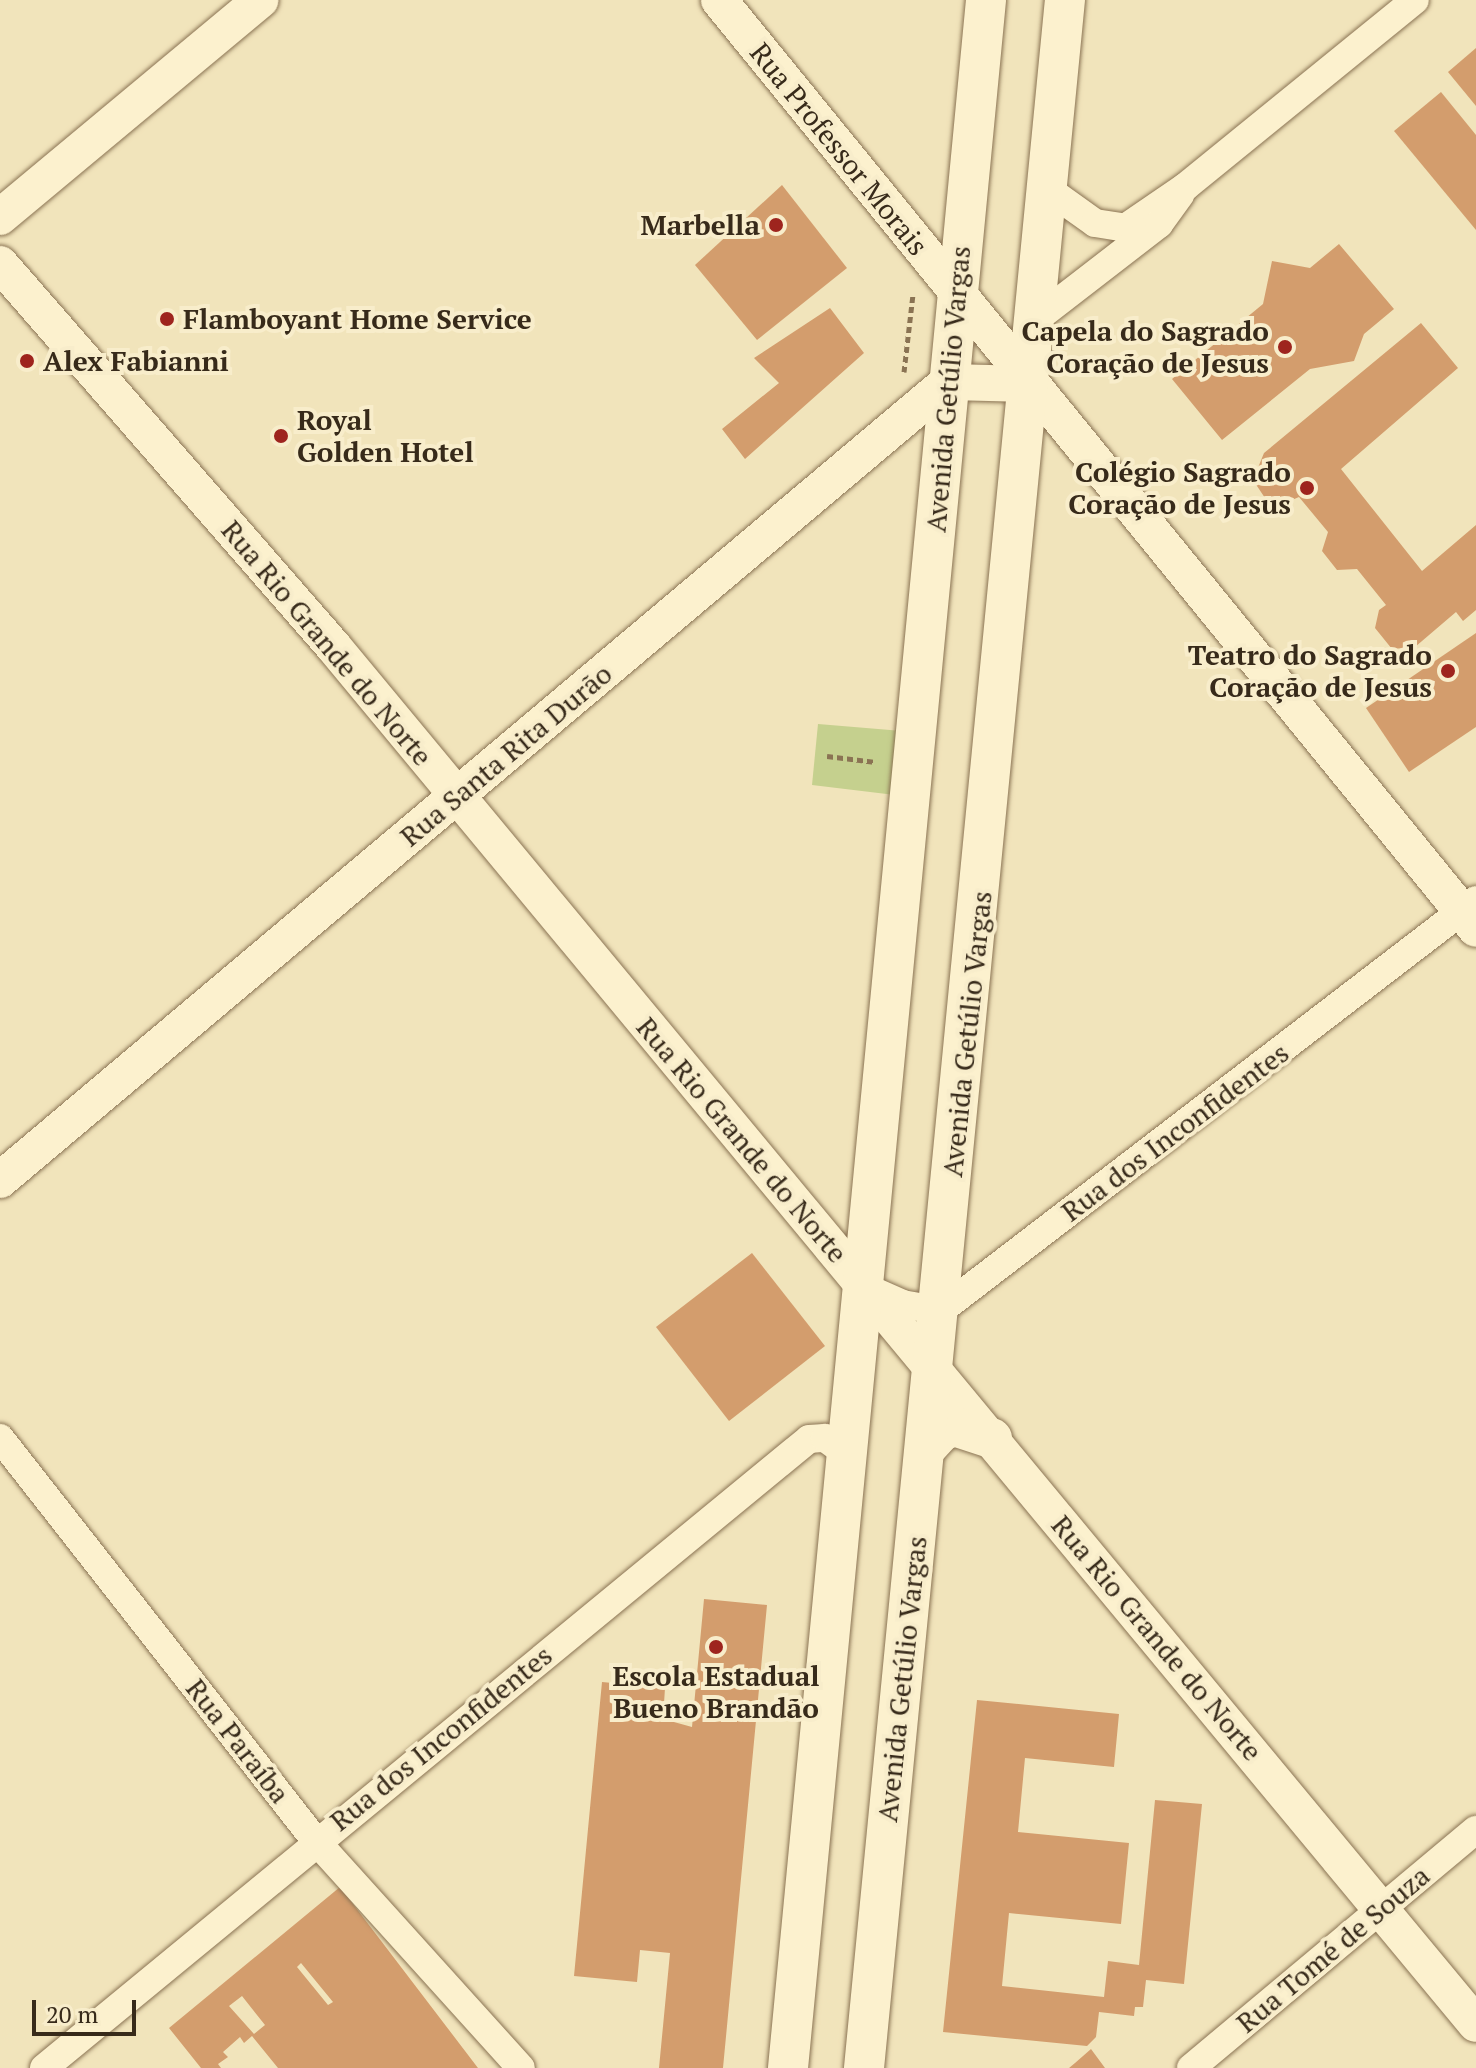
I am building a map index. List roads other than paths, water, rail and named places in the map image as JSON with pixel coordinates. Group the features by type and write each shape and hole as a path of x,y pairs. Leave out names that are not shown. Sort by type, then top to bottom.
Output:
{"main road":[{"name":"Avenida Getúlio Vargas","path":"788,2068 986,0"},
{"name":"Avenida Getúlio Vargas","path":"864,2068 936,1370 1065,0"},
{"path":"926,1448 942,1431 954,1426 992,1438"}],"street":[{"path":"0,217 260,0"},
{"name":"Rua Professor Morais","path":"719,0 926,259 1471,914"},
{"path":"1046,188 1095,223 1125,228 1185,187 1415,0"},
{"path":"1035,320 1159,224 1185,187"},
{"name":"Rua Rio Grande do Norte","path":"0,264 457,797 936,1370 1476,2024"},
{"path":"948,382 1030,384"},
{"name":"Rua Santa Rita Durão","path":"0,1180 948,382"},
{"name":"Rua dos Inconfidentes","path":"940,1311 1471,914"},
{"path":"861,1284 902,1304 940,1311"},
{"name":"Rua Paraíba","path":"0,1438 315,1840 521,2068"},
{"name":"Rua dos Inconfidentes","path":"44,2068 315,1840 809,1439 825,1438 847,1454"},
{"name":"Rua Tomé de Souza","path":"1191,2068 1476,1830"}],"place":[{"name":"Marbella","path":"776,225"},
{"name":"Flamboyant Home Service","path":"167,319"},
{"name":"Capela do Sagrado Coração de Jesus","path":"1285,347"},
{"name":"Alex Fabianni","path":"27,361"},
{"name":"Royal Golden Hotel","path":"281,436"},
{"name":"Colégio Sagrado Coração de Jesus","path":"1307,488"},
{"name":"Teatro do Sagrado Coração de Jesus","path":"1448,671"},
{"name":"Escola Estadual Bueno Brandão","path":"716,1647"}]}
